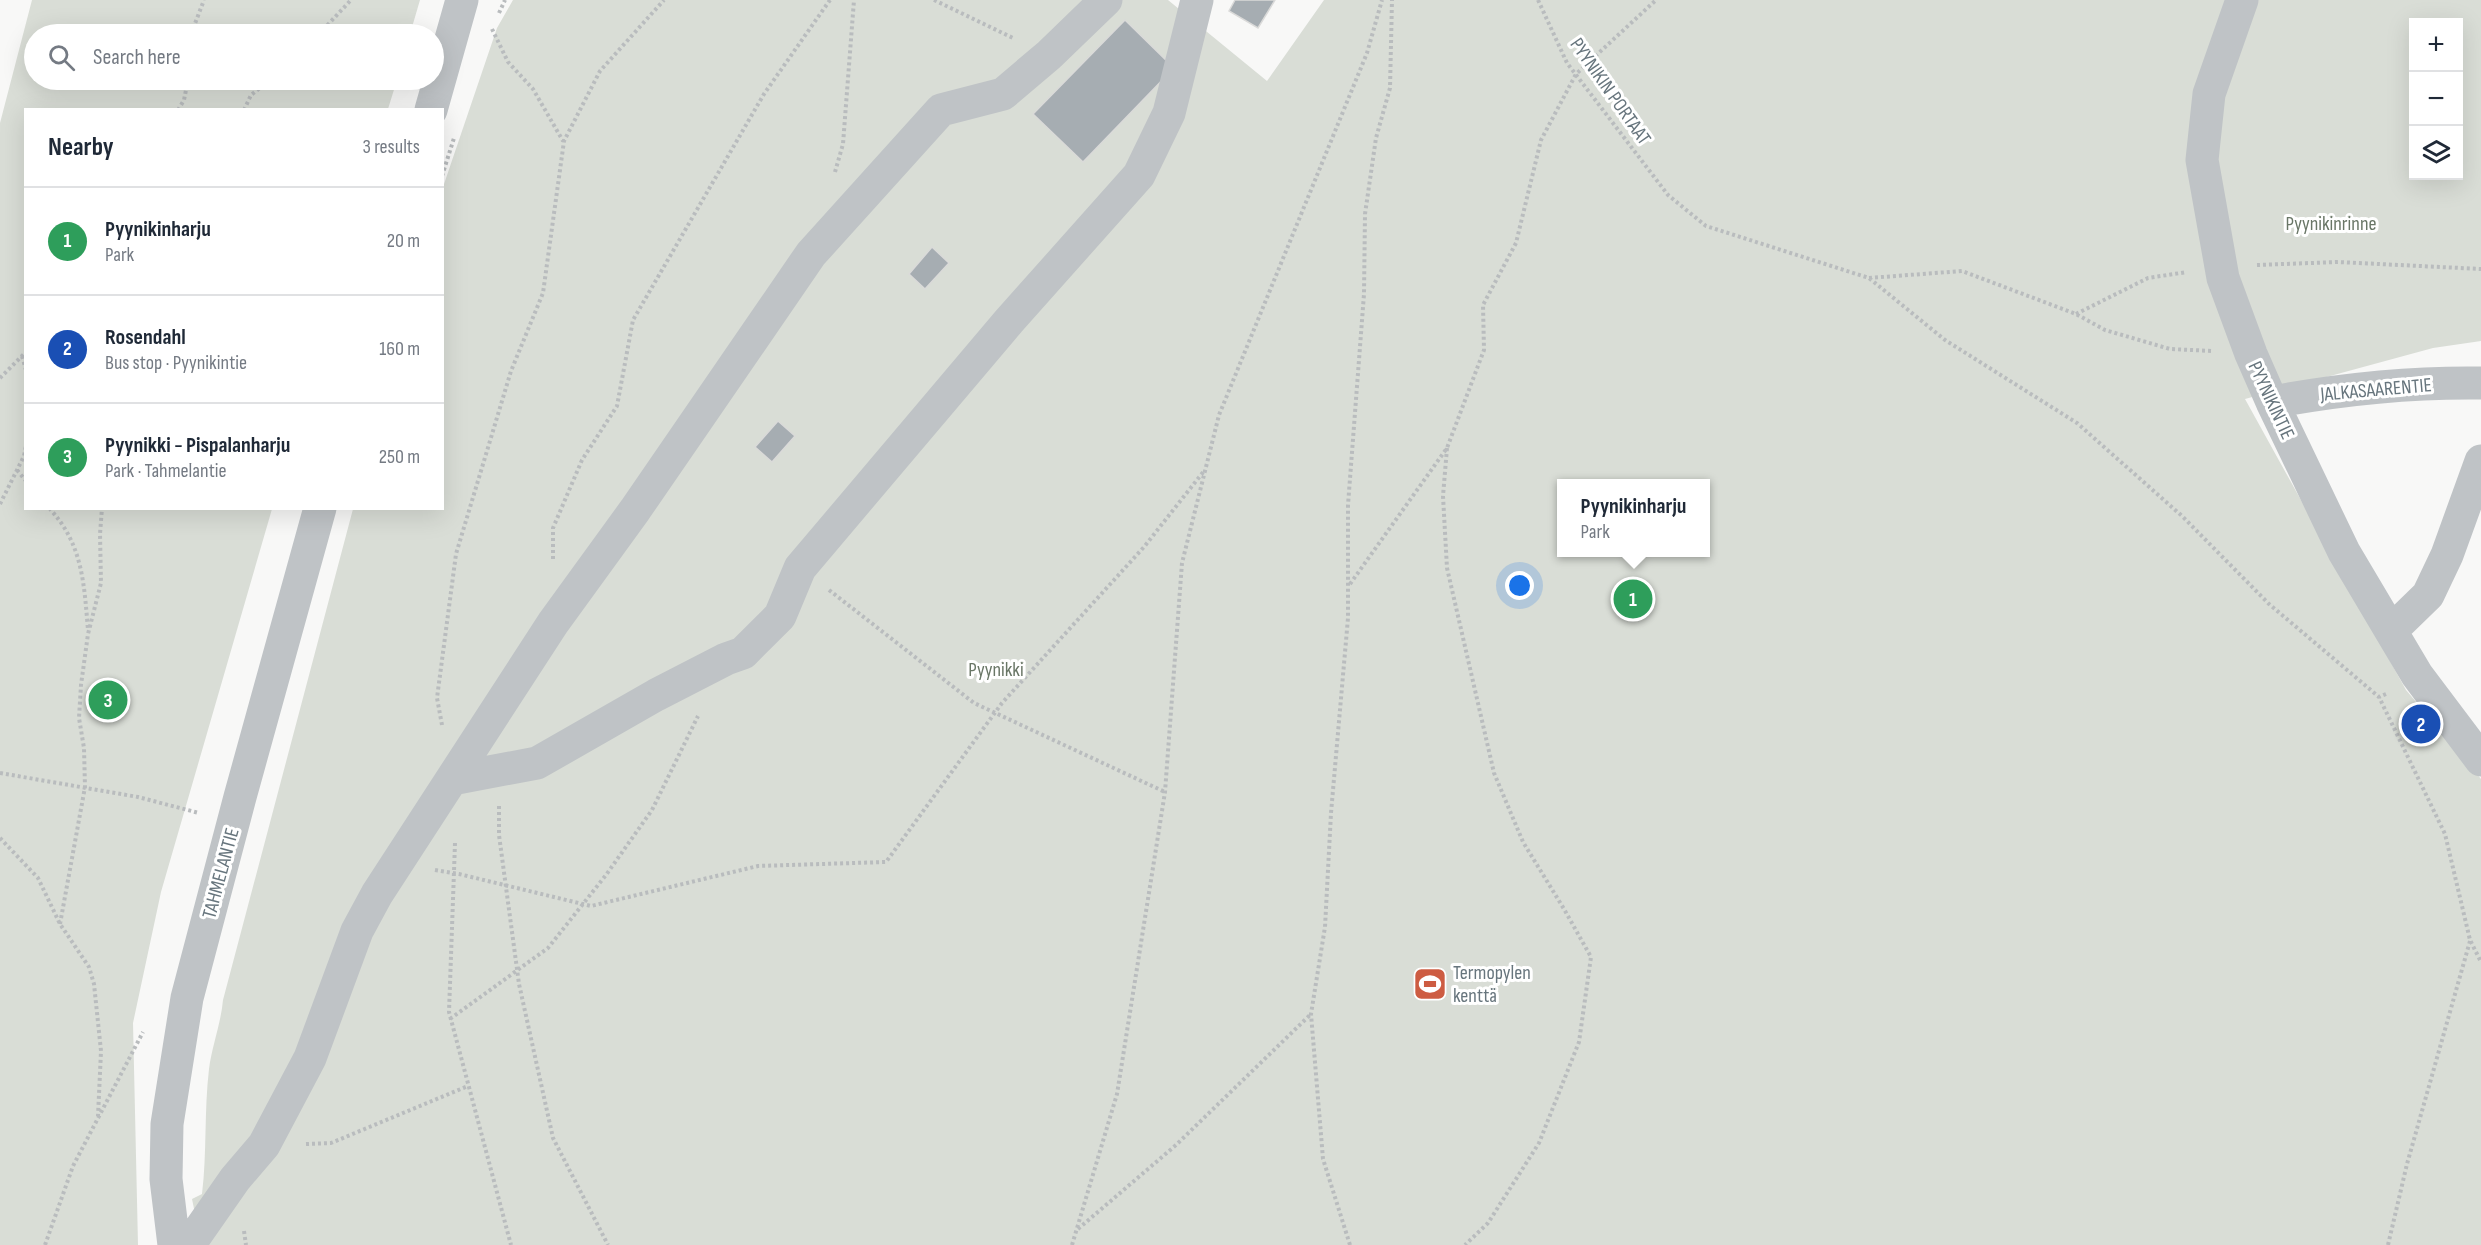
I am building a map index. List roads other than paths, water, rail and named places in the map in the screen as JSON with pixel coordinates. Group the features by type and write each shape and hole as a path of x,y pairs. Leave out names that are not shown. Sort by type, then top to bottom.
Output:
{"street":[{"path":"444,64 462,0"},
{"path":"189,1245 235,1179 264,1144 310,1058 357,931 395,865 553,623 635,510 811,254 941,110 1004,93 1049,55 1106,0"},
{"path":"452,779 537,764 656,695 726,659 743,653 780,616 800,568 1009,321 1139,175 1169,114 1197,0"},
{"name":"PYYNIKINTIE","path":"2242,0 2218,62 2209,94 2202,160 2223,278 2251,354 2272,402 2344,552 2417,675 2481,759"},
{"path":"432,108 437,90"},
{"name":"JALKASAARENTIE","path":"2272,402 2368,387 2423,382 2481,383"},
{"path":"2391,632 2428,595 2447,555 2481,461"},
{"name":"TAHMELANTIE","path":"174,1245 166,1179 167,1124 187,998 319,510"}],"place":[{"name":"Pyynikinharju","path":"1633,599"},
{"name":"Pyynikki - Pispalanharju","path":"108,700"},
{"name":"Rosendahl","path":"2421,724"},
{"name":"Termopylen kenttä","path":"1430,984"}],"park label":[{"name":"Pyynikinrinne","path":"2331,223"},
{"name":"Pyynikki","path":"996,669"}]}
